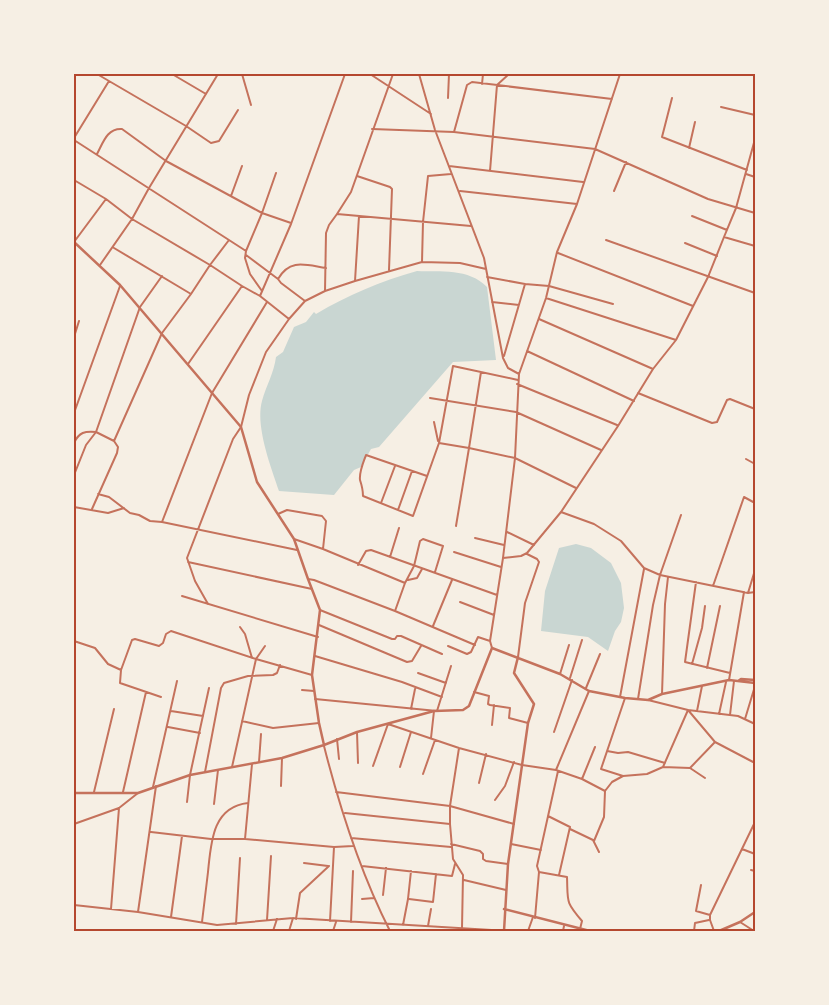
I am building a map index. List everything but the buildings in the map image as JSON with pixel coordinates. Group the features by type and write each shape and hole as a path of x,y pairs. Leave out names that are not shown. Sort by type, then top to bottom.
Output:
{"street":[{"path":"98,74 186,126 205,140 215,144 219,141 238,110"},
{"path":"172,74 206,94"},
{"path":"100,266 132,219 218,74"},
{"path":"242,74 251,105"},
{"path":"260,296 291,224 345,74"},
{"path":"370,74 431,114"},
{"path":"325,291 326,233 329,225 348,199 393,74"},
{"path":"419,74 435,130 484,258 503,358 508,368 519,374"},
{"path":"448,98 449,74"},
{"path":"482,84 483,74"},
{"path":"490,171 497,85 509,74"},
{"path":"74,824 119,808 138,793 190,775 282,758 357,732 436,711 466,708 492,648 490,641 503,558 515,458 517,384 519,374 546,298 557,252 576,204 620,74"},
{"path":"109,81 74,139 229,240 278,279 280,283 305,301"},
{"path":"454,132 467,85 472,82 612,99"},
{"path":"672,98 662,138 747,170"},
{"path":"721,107 755,115"},
{"path":"689,148 695,122"},
{"path":"97,154 111,130 122,129 166,161 262,213 291,224"},
{"path":"372,129 435,130 595,149 708,199 755,214"},
{"path":"503,558 527,554 561,512 634,401 653,368 676,340 708,277 736,208 755,146 755,140"},
{"path":"614,191 626,162"},
{"path":"232,196 242,166"},
{"path":"449,166 583,182"},
{"path":"262,291 246,266 246,253 276,172"},
{"path":"422,262 423,222 428,176 452,174"},
{"path":"746,174 755,177"},
{"path":"356,176 392,189 389,270"},
{"path":"74,180 106,199 132,219 260,296 289,319"},
{"path":"458,190 576,204"},
{"path":"106,199 74,242 120,285 140,307 241,427 257,482 294,539 320,610 312,675 324,745 353,846 390,931"},
{"path":"337,214 471,226"},
{"path":"355,281 359,216"},
{"path":"692,216 727,230"},
{"path":"724,237 755,246"},
{"path":"114,441 162,333 229,240"},
{"path":"606,240 755,293"},
{"path":"685,243 717,256"},
{"path":"114,248 191,294"},
{"path":"557,252 693,306"},
{"path":"208,604 197,586 187,558 232,439 241,427 249,395 266,352 289,319 305,301 325,291 389,270 422,262 460,263 486,269"},
{"path":"278,279 286,268 294,265 326,268"},
{"path":"74,475 86,445 96,432 140,307 162,276"},
{"path":"487,277 549,286 613,304"},
{"path":"503,358 525,284"},
{"path":"74,413 120,285"},
{"path":"188,364 242,286"},
{"path":"546,298 676,340"},
{"path":"162,522 212,392 267,302"},
{"path":"492,302 519,305"},
{"path":"539,318 653,368"},
{"path":"74,337 79,321"},
{"path":"527,351 634,401"},
{"path":"427,476 366,455 361,467 360,480 364,487 363,496 413,516 439,443 453,366 518,380"},
{"path":"456,526 481,372"},
{"path":"517,384 618,426"},
{"path":"638,393 712,423 717,422 730,399 755,409"},
{"path":"74,398 78,399"},
{"path":"430,398 516,412 602,450"},
{"path":"434,422 439,443"},
{"path":"74,442 78,436 85,432 96,432 114,441 118,446 117,453 92,509"},
{"path":"439,443 515,458 576,488"},
{"path":"746,459 755,464"},
{"path":"381,503 395,465"},
{"path":"398,510 412,471"},
{"path":"98,494 109,498 128,512 150,521 297,550"},
{"path":"713,586 744,497 755,503"},
{"path":"74,506 108,513 124,508"},
{"path":"278,514 287,510 322,516 326,521 323,549"},
{"path":"561,512 594,524 621,541 644,568 660,575 748,593 755,592"},
{"path":"638,699 652,610 660,575 681,515"},
{"path":"390,557 399,528"},
{"path":"506,531 534,545"},
{"path":"476,538 504,544"},
{"path":"294,539 406,582 417,578 422,569"},
{"path":"394,611 414,566 420,541 426,539 442,544 443,548 434,573"},
{"path":"358,564 368,550 497,595"},
{"path":"454,552 501,567"},
{"path":"504,931 508,864 528,723 534,704 514,673 526,603 539,562 527,554"},
{"path":"188,562 312,589"},
{"path":"620,697 644,568"},
{"path":"748,593 755,570"},
{"path":"662,694 665,604 668,577"},
{"path":"308,579 433,626 475,645"},
{"path":"433,626 452,579"},
{"path":"696,582 686,663 730,673"},
{"path":"719,714 730,673 744,592"},
{"path":"182,596 318,637"},
{"path":"460,602 494,615"},
{"path":"692,664 702,628 705,606"},
{"path":"707,668 720,606"},
{"path":"320,610 392,639 395,639 398,635 442,654"},
{"path":"319,625 407,662 412,661 422,646"},
{"path":"240,627 245,634 252,658"},
{"path":"161,697 121,685 119,682 121,670 132,640 135,639 160,646 164,643 166,634 171,631 256,660 312,675"},
{"path":"448,646 467,654 471,652 478,637 490,641"},
{"path":"554,732 582,640"},
{"path":"74,641 95,648 108,664 121,670"},
{"path":"560,674 569,645"},
{"path":"232,767 256,660 265,646"},
{"path":"492,648 560,674 587,689 625,698 648,700 688,710 738,716 755,724"},
{"path":"528,931 534,918 539,872 537,866 557,770 600,654"},
{"path":"315,656 442,697"},
{"path":"205,772 222,685 226,681 275,674 280,665"},
{"path":"431,738 436,711 451,666"},
{"path":"418,673 446,683"},
{"path":"138,912 151,832 155,786 177,681"},
{"path":"648,700 662,694 727,681 755,683 745,719"},
{"path":"730,715 736,681"},
{"path":"697,711 702,686"},
{"path":"187,802 190,775 209,688"},
{"path":"411,708 415,688"},
{"path":"302,690 314,691"},
{"path":"123,792 146,692"},
{"path":"474,692 489,696 488,704 510,708 509,718 528,723"},
{"path":"624,776 601,769 625,698"},
{"path":"315,699 436,711"},
{"path":"492,724 494,705"},
{"path":"94,792 114,709"},
{"path":"170,710 203,716"},
{"path":"688,710 715,742 755,763"},
{"path":"663,767 688,710"},
{"path":"242,721 273,728 319,723"},
{"path":"388,724 459,748 522,764 557,770 582,779 605,791"},
{"path":"373,766 388,724"},
{"path":"167,727 200,732"},
{"path":"357,732 358,763"},
{"path":"400,767 411,732"},
{"path":"259,762 260,734"},
{"path":"338,739 339,759"},
{"path":"423,774 435,740"},
{"path":"690,768 715,742"},
{"path":"459,748 450,806 450,824 451,846 455,864 463,875 464,880 462,928"},
{"path":"582,779 595,748"},
{"path":"607,751 628,752 665,762"},
{"path":"479,783 486,754"},
{"path":"281,786 282,758"},
{"path":"495,800 505,786 514,762"},
{"path":"245,839 252,764"},
{"path":"594,842 604,817 605,791 612,782 624,776 647,774 663,767 690,768 705,778"},
{"path":"214,804 218,770"},
{"path":"336,792 450,806 514,824"},
{"path":"74,793 138,793"},
{"path":"202,922 212,839 216,826 225,812 237,804 248,803"},
{"path":"111,909 119,808"},
{"path":"344,813 450,824"},
{"path":"548,816 568,825 570,829 594,842 599,852"},
{"path":"714,931 710,915 755,822"},
{"path":"559,875 570,829"},
{"path":"151,832 212,839 245,839 334,847 353,846"},
{"path":"171,917 182,836"},
{"path":"351,838 451,846 480,852 483,854 484,860 508,864"},
{"path":"511,844 541,850"},
{"path":"330,921 331,866 334,847"},
{"path":"742,849 755,854"},
{"path":"267,920 272,856"},
{"path":"236,924 240,858"},
{"path":"304,863 331,866"},
{"path":"361,866 452,876 455,864"},
{"path":"289,931 300,893 331,866"},
{"path":"383,895 386,868"},
{"path":"751,870 755,872"},
{"path":"351,922 353,871"},
{"path":"404,925 410,871"},
{"path":"539,872 567,877 566,897 572,909 582,921 580,929"},
{"path":"408,899 433,902 436,874"},
{"path":"464,880 506,890"},
{"path":"701,886 696,911 710,915"},
{"path":"362,900 374,898"},
{"path":"74,905 138,912 217,925 294,918 428,926 457,930 462,928 508,931"},
{"path":"428,926 431,909"},
{"path":"504,909 564,926 590,931"},
{"path":"719,931 740,922 755,912"},
{"path":"273,931 277,920"},
{"path":"694,931 695,923 710,920"},
{"path":"333,931 336,922"},
{"path":"740,922 754,931"},
{"path":"563,931 564,926"}],"shaded area":[{"path":"417,271 445,271 463,274 480,281 487,287 496,360 453,362 379,447 371,449 361,467 354,470 334,495 279,491 262,434 260,411 276,357 283,352 294,327 306,322 314,312 316,314 365,289"},
{"path":"576,544 591,548 611,563 621,583 624,608 621,622 615,631 608,651 588,637 541,631 545,591 559,548"}]}
